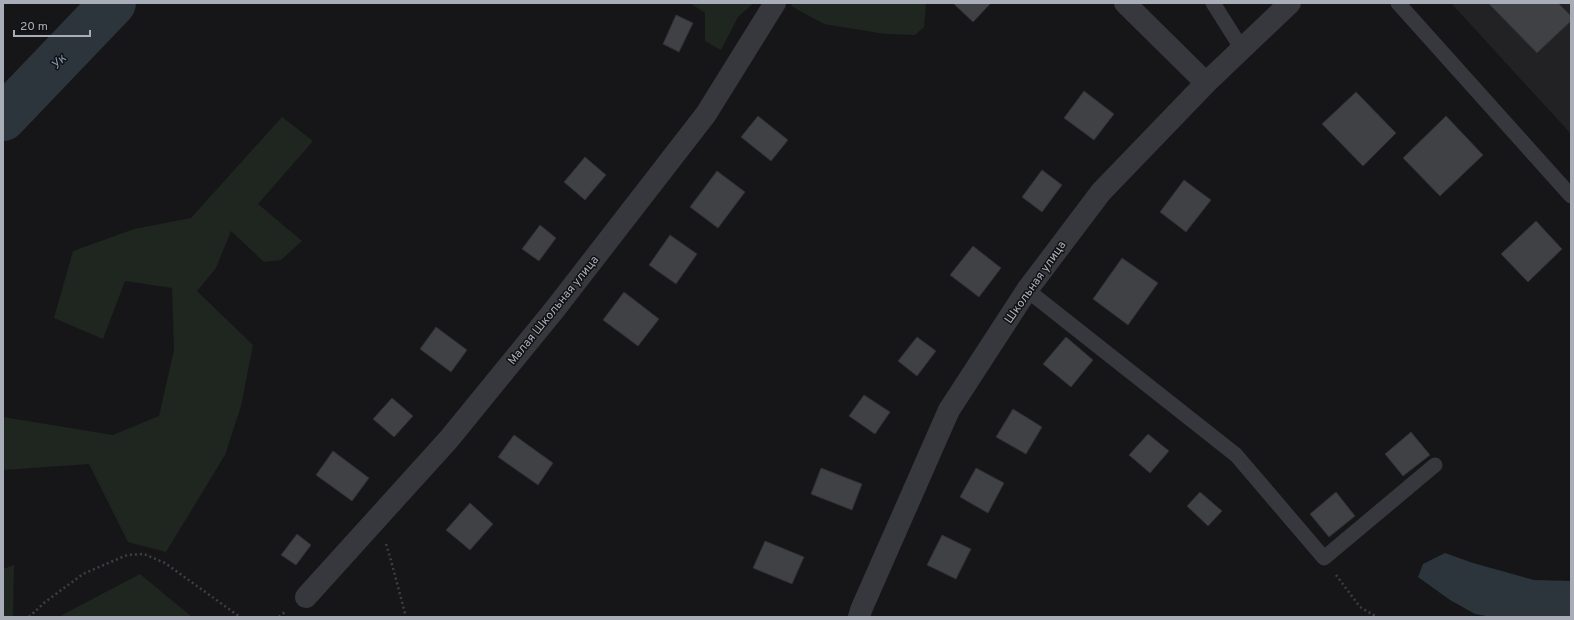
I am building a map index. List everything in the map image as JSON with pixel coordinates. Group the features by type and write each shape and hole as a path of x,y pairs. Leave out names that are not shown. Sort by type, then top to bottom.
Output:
{"street":[{"name":"Малая Школьная улица","path":"306,597 449,439 550,314 706,114 775,3"},
{"path":"1125,3 1206,83"},
{"name":"Школьная улица","path":"859,617 949,410 1027,290 1101,192 1206,83 1290,3"}],"lane":[{"path":"1212,3 1242,49"},
{"path":"1398,3 1571,196"},
{"path":"1027,290 1236,456 1324,558 1435,465"}],"path":[{"path":"376,520 390,557 406,617"},
{"path":"29,617 45,602 83,574 127,555 144,554 165,563 240,617"},
{"path":"1324,558 1360,607 1376,617"}],"shaded area":[{"path":"690,3 754,3 738,17 721,50 705,41 705,13"},
{"path":"793,3 926,3 924,27 915,35 885,34 824,24 791,6"},
{"path":"1451,3 1571,3 1571,134"},
{"path":"282,117 313,141 258,204 302,241 281,260 264,262 231,231 216,268 197,291 253,345 241,406 225,455 166,552 128,542 89,464 3,470 3,417 113,435 159,416 174,350 172,288 125,281 103,339 54,318 73,251 134,229 191,218"},
{"path":"1445,553 1473,563 1534,580 1571,581 1571,617 1491,617 1475,614 1450,600 1418,577 1423,564"},
{"path":"14,565 13,617 3,617 3,569"},
{"path":"140,574 192,617 60,617 64,614"}],"building":[{"path":"953,3 991,3 973,22"},
{"path":"1488,3 1558,3 1571,16 1571,21 1537,53"},
{"path":"676,15 693,23 679,52 663,44"},
{"path":"1084,91 1114,114 1094,140 1064,118"},
{"path":"1356,92 1396,133 1363,166 1322,124"},
{"path":"758,116 788,140 771,161 741,137"},
{"path":"1446,116 1483,155 1440,196 1403,158"},
{"path":"585,157 606,175 585,200 564,182"},
{"path":"1042,170 1062,185 1042,212 1022,197"},
{"path":"717,171 745,192 718,228 690,207"},
{"path":"1184,180 1211,200 1186,232 1160,212"},
{"path":"1536,221 1562,249 1528,282 1501,254"},
{"path":"540,225 556,238 539,261 522,249"},
{"path":"670,235 697,254 676,284 649,265"},
{"path":"973,246 1001,268 979,297 950,275"},
{"path":"1122,258 1158,283 1128,325 1093,299"},
{"path":"624,292 659,319 638,346 603,320"},
{"path":"436,327 467,350 451,372 420,349"},
{"path":"917,337 936,351 917,376 898,361"},
{"path":"1066,337 1093,360 1071,387 1043,364"},
{"path":"864,395 890,412 875,434 849,416"},
{"path":"392,398 413,416 394,437 373,419"},
{"path":"1013,409 1042,427 1026,454 996,437"},
{"path":"1411,432 1430,455 1403,476 1385,454"},
{"path":"1148,434 1169,451 1150,473 1129,455"},
{"path":"514,435 553,463 538,485 498,457"},
{"path":"333,451 369,478 352,501 316,475"},
{"path":"821,468 862,484 852,510 811,494"},
{"path":"976,468 1004,483 988,513 960,497"},
{"path":"1200,492 1222,511 1208,526 1187,506"},
{"path":"1336,492 1355,516 1329,537 1310,514"},
{"path":"470,503 493,524 470,550 446,530"},
{"path":"297,534 311,545 296,565 281,555"},
{"path":"942,535 971,549 956,579 927,565"},
{"path":"765,541 804,557 792,584 753,568"}],"waterway":[{"name":"Ук","path":"3,118 113,3"}]}
